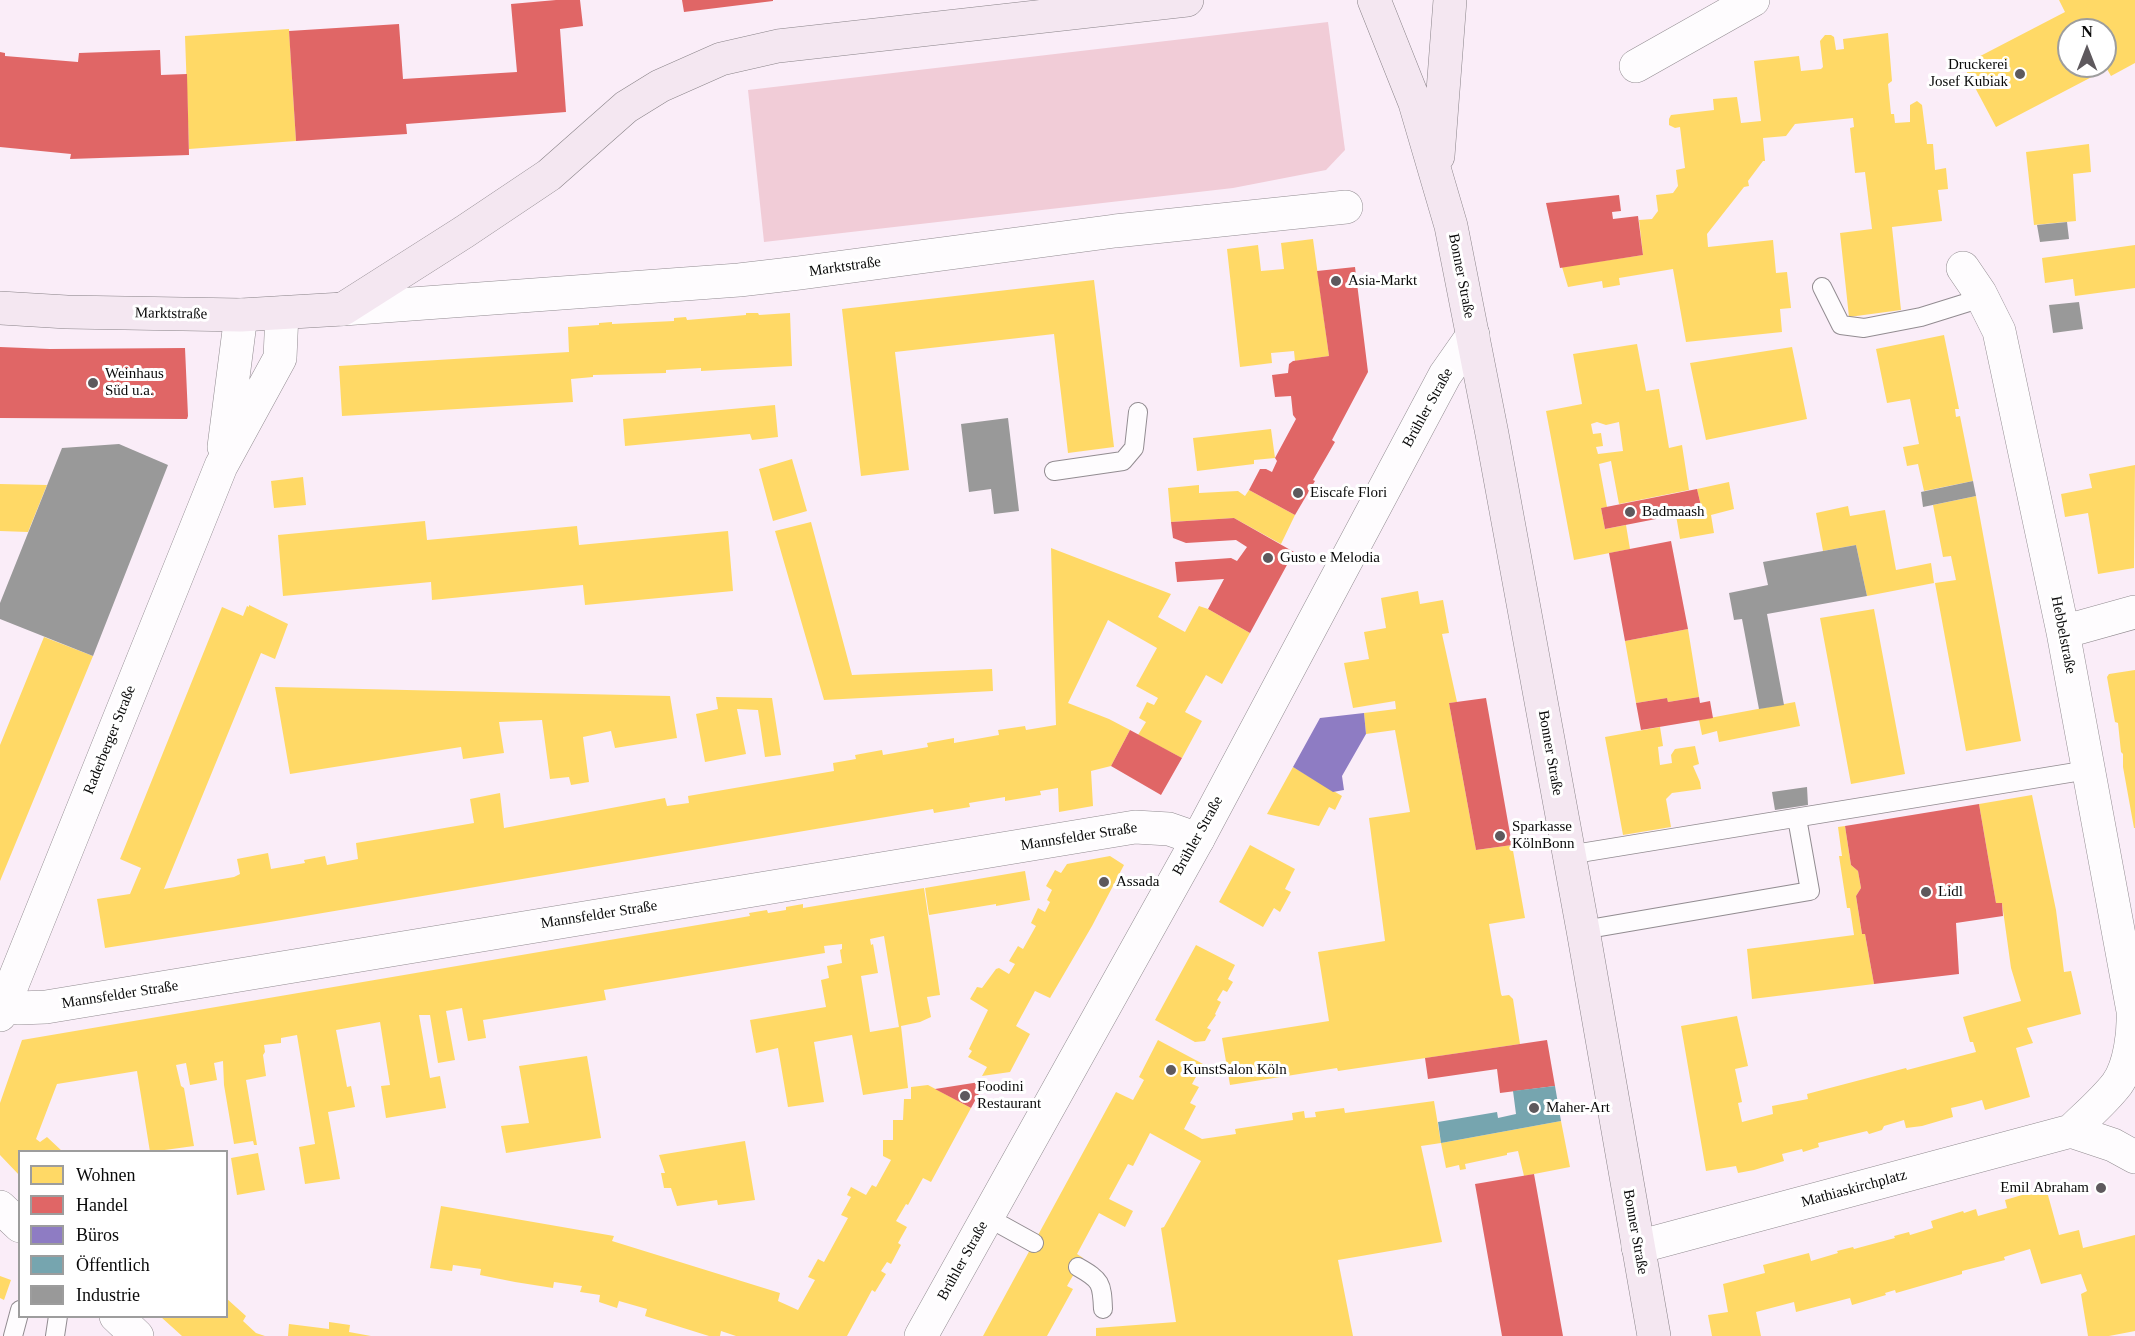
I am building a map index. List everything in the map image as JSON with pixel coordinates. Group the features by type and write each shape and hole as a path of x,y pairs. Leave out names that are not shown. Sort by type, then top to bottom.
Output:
{"main road":[{"name":"Marktstraße","path":"0,308 67,312 241,315 343,309 549,175 626,107 660,86 721,59 778,46 1187,0"},
{"name":"Bonner Straße","path":"1374,0 1415,103 1451,226 1583,930 1654,1336"},
{"name":"Bonner Straße","path":"1437,172 1450,0"}],"street":[{"path":"1636,66 1753,0"},
{"name":"Marktstraße","path":"343,309 759,278 1115,231 1346,207"},
{"name":"Hebbelstraße","path":"1963,268 1999,331 2063,632 2134,1022"},
{"name":"Raderberger Straße","path":"1,1010 221,466 280,357 282,314"},
{"name":"Raderberger Straße","path":"221,466 241,315"},
{"name":"Brühler Straße","path":"927,1334 987,1217 1198,838 1445,375 1473,336"},
{"path":"2063,632 2135,612"},
{"name":"Mannsfelder Straße","path":"1,1010 46,1007 1135,827 1169,829 1198,838"},
{"path":"2134,1022 2118,1082 2071,1131 2113,1145 2135,1157"},
{"name":"Mathiaskirchplatz","path":"1638,1247 2071,1131"},
{"path":"0,1207 18,1224"},
{"path":"117,1318 137,1336"}],"lane":[{"path":"1822,287 1841,325 1864,328 1921,317 1982,298"},
{"path":"1054,471 1124,462 1134,448 1138,412"},
{"path":"1569,855 2088,770"},
{"path":"1583,930 1810,891 1797,818"},
{"path":"987,1217 1034,1243"},
{"path":"1078,1267 1096,1278 1102,1292 1103,1309"},
{"path":"13,1336 18,1317"},
{"path":"55,1336 58,1318"}],"shaded area":[{"path":"1328,22 1345,150 1326,170 1233,188 764,242 748,90"}],"building: Wohnen":[{"name":"Druckerei Josef Kubiak","path":"2059,0 2135,0 2135,63 2117,73 2117,18 2057,18 2057,78 2090,78 1996,127 1963,65 2065,12"},
{"path":"289,29 296,141 189,149 185,36"},
{"path":"1888,33 1892,81 1888,84 1891,114 1894,114 1895,123 1910,122 1910,105 1917,101 1922,105 1927,144 1933,144 1935,170 1946,168 1948,189 1938,190 1942,221 1892,227 1901,310 1849,317 1840,233 1872,229 1865,172 1855,173 1850,128 1854,127 1853,118 1795,124 1786,136 1763,138 1765,161 1748,181 1749,186 1744,187 1707,234 1708,247 1773,240 1776,273 1787,272 1791,308 1780,309 1782,332 1686,342 1673,269 1619,278 1620,285 1603,288 1602,281 1568,287 1562,267 1643,255 1639,220 1652,219 1658,211 1656,195 1673,193 1678,186 1676,170 1685,168 1680,127 1675,128 1669,125 1671,115 1714,110 1713,99 1737,97 1741,123 1761,121 1754,61 1799,56 1801,71 1821,69 1823,67 1820,41 1825,35 1834,37 1836,50 1844,49 1843,39"},
{"path":"2089,144 2091,172 2073,174 2076,221 2034,225 2026,152"},
{"path":"1313,239 1329,356 1295,361 1294,351 1271,353 1272,363 1240,367 1227,249 1258,245 1261,271 1284,269 1281,243"},
{"path":"2135,245 2135,288 2075,296 2073,279 2045,283 2042,258"},
{"path":"1094,280 1114,447 1068,453 1054,334 895,352 909,470 861,476 842,309"},
{"path":"746,313 758,313 759,315 790,313 792,366 701,371 701,368 666,370 666,373 593,375 593,377 571,379 573,402 342,416 339,366 569,352 568,327 612,322 612,324 674,321 674,318 686,317 687,320 746,315"},
{"path":"1944,335 1959,409 1955,409 1956,417 1960,416 1973,481 1924,491 1918,464 1907,466 1903,447 1919,444 1910,399 1887,403 1876,349"},
{"path":"1637,344 1646,391 1659,389 1669,448 1682,445 1689,490 1619,504 1611,461 1599,464 1607,507 1601,508 1605,529 1626,525 1630,549 1574,560 1546,411 1582,404 1573,354","holes":["1597,422 1606,425 1619,422 1623,451 1598,454 1596,447 1603,446 1601,433 1593,434 1591,424"]},
{"path":"1792,347 1807,419 1706,440 1690,363"},
{"path":"775,405 778,437 752,440 750,434 625,446 623,419"},
{"path":"1271,429 1275,458 1254,460 1254,464 1197,471 1193,438"},
{"path":"792,459 807,511 773,521 759,469"},
{"path":"2135,465 2134,568 2098,574 2088,513 2065,517 2061,494 2092,488 2089,474"},
{"path":"303,477 306,505 274,508 271,481"},
{"path":"1729,482 1734,509 1711,515 1714,533 1680,539 1676,515 1702,510 1697,489"},
{"path":"0,484 47,485 28,532 0,531"},
{"path":"1199,485 1199,493 1238,491 1245,496 1249,490 1295,515 1281,544 1234,518 1171,522 1168,488"},
{"path":"1976,496 2021,741 1966,751 1935,583 1956,580 1951,556 1943,557 1933,505"},
{"path":"1848,506 1850,516 1885,510 1896,570 1931,563 1934,583 1867,596 1856,545 1823,551 1816,513"},
{"path":"425,521 427,540 577,526 579,545 728,531 733,591 585,605 583,585 432,600 431,582 283,596 278,535"},
{"path":"811,522 852,675 992,669 993,691 824,700 775,531"},
{"path":"1051,548 1171,594 1158,617 1185,632 1199,606 1250,633 1222,684 1206,675 1185,712 1202,721 1182,758 1138,735 1146,722 1139,718 1147,702 1154,705 1158,698 1136,686 1157,648 1108,620 1068,703 1130,730 1111,766 1091,771 1093,806 1059,812 1058,788 1040,791 1041,795 1005,801 1005,797 969,803 970,807 934,813 933,809 105,948 97,899 130,894 141,868 120,859 222,607 243,616 249,605 288,624 275,659 261,653 164,889 234,877 240,874 237,859 268,853 271,869 305,863 304,860 325,856 327,865 358,859 356,843 474,823 470,799 500,793 504,828 665,798 667,806 689,803 688,796 834,771 833,763 856,759 855,755 882,750 883,755 928,747 927,743 954,738 954,743 999,735 998,730 1025,726 1026,730 1056,725"},
{"path":"1418,591 1420,604 1443,600 1449,633 1442,634 1457,702 1449,703 1476,850 1512,845 1525,918 1489,924 1501,994 1502,996 1509,995 1513,999 1520,1044 1338,1071 1337,1068 1230,1085 1222,1038 1329,1021 1318,952 1385,941 1369,818 1410,812 1395,730 1366,734 1364,713 1396,709 1395,701 1353,708 1344,663 1369,659 1364,632 1386,628 1381,598"},
{"path":"1874,609 1905,774 1851,784 1820,618"},
{"path":"1688,629 1699,697 1668,702 1667,698 1636,703 1625,641"},
{"path":"44,637 93,656 0,881 0,745"},
{"path":"2135,670 2134,828 2118,723 2115,722 2107,677 2109,674"},
{"path":"275,687 670,696 677,738 615,748 611,731 583,737 589,782 571,785 569,777 550,779 542,720 499,722 504,753 463,759 461,747 290,774"},
{"path":"716,697 772,698 781,755 765,757 758,710 737,709 746,754 705,762 696,714 718,709"},
{"path":"1795,702 1800,726 1719,742 1717,731 1702,735 1699,720"},
{"path":"1660,727 1663,746 1658,747 1660,765 1672,763 1671,755 1675,749 1695,746 1699,764 1693,766 1701,789 1672,793 1666,799 1671,827 1623,835 1605,737"},
{"path":"1293,767 1342,796 1335,810 1329,807 1319,826 1267,814"},
{"path":"2032,795 2056,910 2064,972 2071,971 2081,1014 2027,1028 2033,1043 2016,1048 2030,1097 1985,1110 1982,1100 1951,1108 1953,1117 1922,1126 1906,1128 1904,1120 1884,1126 1882,1130 1869,1134 1867,1131 1818,1143 1819,1147 1803,1152 1802,1149 1782,1154 1784,1161 1754,1170 1738,1173 1736,1166 1706,1171 1681,1026 1737,1016 1748,1066 1735,1069 1742,1102 1738,1103 1742,1122 1773,1114 1772,1106 1808,1099 1807,1094 1976,1052 1973,1042 1970,1042 1963,1017 2021,1001 2011,968 2002,903 1996,903 1979,804"},
{"path":"1845,826 1851,865 1858,871 1861,888 1856,896 1874,984 1752,999 1747,949 1854,935 1850,908 1847,908 1839,856 1842,856 1838,827"},
{"path":"1250,845 1295,869 1285,889 1291,892 1280,912 1274,908 1263,927 1219,902"},
{"path":"1110,856 1124,865 1050,998 1035,991 1016,1026 1030,1034 1010,1072 982,1076 987,1067 968,1057 972,1051 969,1049 988,1010 970,999 977,987 982,988 996,969 999,968 1009,974 1015,964 1009,961 1018,946 1023,949 1036,926 1031,923 1038,908 1045,912 1050,902 1047,900 1052,890 1046,886 1055,870 1061,873 1067,864"},
{"path":"1025,871 1030,900 929,915 925,888"},
{"path":"924,888 940,995 927,997 931,1017 901,1026 908,1088 863,1095 852,1035 814,1042 824,1102 788,1107 778,1048 756,1053 750,1020 826,1007 821,980 829,978 827,966 842,963 840,950 842,944 824,946 825,953 604,990 606,1000 483,1020 486,1038 468,1041 462,1008 446,1011 455,1060 438,1063 430,1015 419,1015 430,1078 440,1076 446,1108 386,1118 381,1086 390,1085 380,1022 336,1030 347,1087 351,1086 355,1107 328,1112 340,1179 305,1184 299,1147 315,1144 297,1035 281,1038 281,1043 264,1045 266,1076 246,1080 257,1145 254,1145 253,1141 234,1144 224,1085 223,1061 214,1063 217,1080 190,1085 186,1063 176,1065 181,1086 184,1088 194,1146 150,1150 137,1071 57,1084 36,1139 40,1142 47,1137 61,1150 18,1150 18,1174 0,1155 0,1103 22,1040 750,916 749,913 786,910 786,907 803,904 803,908","holes":["884,936 899,1027 870,1032 861,976 878,973 870,939"]},
{"path":"1196,945 1235,965 1228,979 1233,982 1227,992 1223,990 1217,1000 1221,1002 1207,1028 1211,1030 1205,1041 1195,1042 1155,1020"},
{"path":"1158,1040 1203,1064 1192,1084 1199,1087 1190,1103 1196,1106 1184,1129 1202,1139 1236,1134 1235,1129 1293,1120 1292,1113 1304,1111 1305,1118 1316,1117 1315,1112 1344,1108 1345,1113 1434,1101 1441,1143 1421,1146 1442,1242 1338,1260 1353,1336 1096,1336 1096,1328 1176,1322 1161,1228 1164,1227 1201,1161 1150,1133 1133,1166 1128,1164 1109,1199 1133,1211 1125,1227 1099,1213 1077,1254 1083,1258 1067,1286 1073,1289 1047,1336 983,1336 1116,1092 1133,1100 1144,1080 1139,1077"},
{"path":"587,1056 601,1138 506,1153 501,1126 529,1123 519,1066"},
{"path":"928,1085 971,1108 931,1182 923,1178 896,1221 907,1227 898,1243 901,1245 891,1264 887,1262 881,1271 886,1274 875,1292 872,1290 847,1336 736,1336 721,1331 720,1336 709,1336 645,1316 647,1309 619,1301 617,1308 599,1302 600,1295 580,1292 582,1286 554,1282 553,1288 515,1282 480,1275 481,1269 453,1265 452,1271 430,1268 441,1206 614,1236 612,1241 780,1293 778,1301 798,1310 815,1280 808,1277 818,1259 824,1262 848,1218 841,1215 851,1197 847,1195 851,1187 866,1195 872,1185 876,1187 891,1160 883,1156 883,1140 893,1140 893,1120 903,1120 904,1099 911,1099 911,1087"},
{"path":"1561,1121 1570,1167 1524,1176 1518,1151 1465,1164 1466,1169 1460,1170 1459,1165 1446,1168 1441,1143"},
{"path":"745,1141 755,1200 718,1205 717,1200 677,1206 671,1188 664,1188 661,1173 665,1173 659,1155"},
{"path":"258,1153 265,1190 237,1195 231,1158"},
{"path":"2046,1188 2059,1235 2079,1230 2083,1248 2135,1235 2135,1331 2109,1336 2088,1336 2081,1294 2087,1291 2081,1274 2041,1284 2030,1249 2004,1257 2005,1260 1962,1271 1962,1274 1896,1293 1895,1290 1852,1305 1850,1298 1796,1312 1794,1302 1756,1312 1761,1336 1712,1336 1708,1315 1728,1312 1723,1284 1765,1273 1763,1265 1809,1253 1811,1261 1838,1253 1837,1251 1853,1247 1854,1249 1909,1232 1910,1235 1933,1228 1931,1221 1963,1211 1964,1213 1976,1209 1978,1216 2007,1208 2005,1200"},
{"path":"0,1276 11,1280 4,1300 0,1298"},
{"path":"228,1300 246,1316 243,1321 256,1333 265,1336 182,1336 162,1318 228,1318"},
{"path":"329,1322 350,1325 349,1332 371,1336 288,1336 289,1324 329,1329"}],"building: Handel":[{"path":"580,0 583,26 560,29 566,112 406,124 407,134 296,141 289,31 399,24 403,79 517,72 511,4"},
{"path":"682,0 773,0 773,1 684,12"},
{"path":"160,50 161,75 187,74 189,155 70,159 71,154 0,147 0,52 5,53 5,56 78,62 79,53"},
{"path":"1619,195 1621,211 1612,212 1613,219 1638,216 1643,255 1560,268 1546,203"},
{"path":"1355,267 1368,372 1332,440 1335,442 1295,515 1249,490 1260,469 1272,472 1277,461 1275,458 1296,419 1293,415 1291,396 1275,397 1272,375 1288,373 1289,364 1293,361 1329,356 1317,271"},
{"name":"Weinhaus Süd u.a.","path":"0,347 185,348 187,419 0,418"},
{"path":"1697,489 1702,510 1605,529 1601,508"},
{"path":"1234,518 1294,552 1250,633 1208,609 1224,579 1177,582 1175,562 1231,558 1237,561 1247,547 1236,540 1186,543 1173,538 1171,522"},
{"path":"1671,541 1688,629 1625,641 1609,553"},
{"path":"1699,697 1700,703 1710,701 1713,718 1641,730 1636,703 1667,698 1668,702"},
{"path":"1486,698 1512,845 1476,850 1449,703"},
{"path":"1130,730 1182,758 1161,795 1111,766"},
{"name":"Lidl","path":"1979,804 1996,903 2002,903 2003,916 1956,923 1959,974 1874,984 1856,896 1861,888 1858,871 1851,865 1845,826"},
{"path":"1547,1040 1555,1086 1500,1093 1497,1069 1428,1079 1425,1058"},
{"path":"986,1081 971,1108 935,1089"},
{"path":"1534,1174 1563,1336 1502,1336 1475,1184"}],"building: Büros":[{"path":"1364,713 1366,734 1342,776 1344,790 1333,792 1293,767 1320,718"}],"building: Öffentlich":[{"path":"1555,1086 1561,1121 1441,1143 1438,1122 1497,1112 1498,1118 1516,1114 1513,1091"}],"building: Industrie":[{"path":"2067,222 2069,239 2040,242 2037,225"},
{"path":"2079,302 2083,329 2053,333 2049,305"},
{"path":"1008,418 1019,511 994,514 991,489 969,492 961,424"},
{"path":"119,444 168,465 93,656 0,619 0,603 62,448"},
{"path":"1973,481 1976,496 1923,507 1921,492"},
{"path":"1856,545 1867,596 1767,614 1784,705 1759,709 1742,619 1734,620 1729,593 1768,585 1763,562"},
{"path":"1807,787 1808,805 1775,810 1772,792"}],"place":[{"name":"Druckerei Josef Kubiak","path":"2020,74"},
{"name":"Asia-Markt","path":"1336,281"},
{"name":"Weinhaus Süd u.a.","path":"93,383"},
{"name":"Eiscafe Flori","path":"1298,493"},
{"name":"Badmaash","path":"1630,512"},
{"name":"Gusto e Melodia","path":"1268,558"},
{"name":"Sparkasse KölnBonn","path":"1500,836"},
{"name":"Assada","path":"1104,882"},
{"name":"Lidl","path":"1926,892"},
{"name":"KunstSalon Köln","path":"1171,1070"},
{"name":"Foodini Restaurant","path":"965,1096"},
{"name":"Maher-Art","path":"1534,1108"},
{"name":"Emil Abraham","path":"2101,1188"}]}
